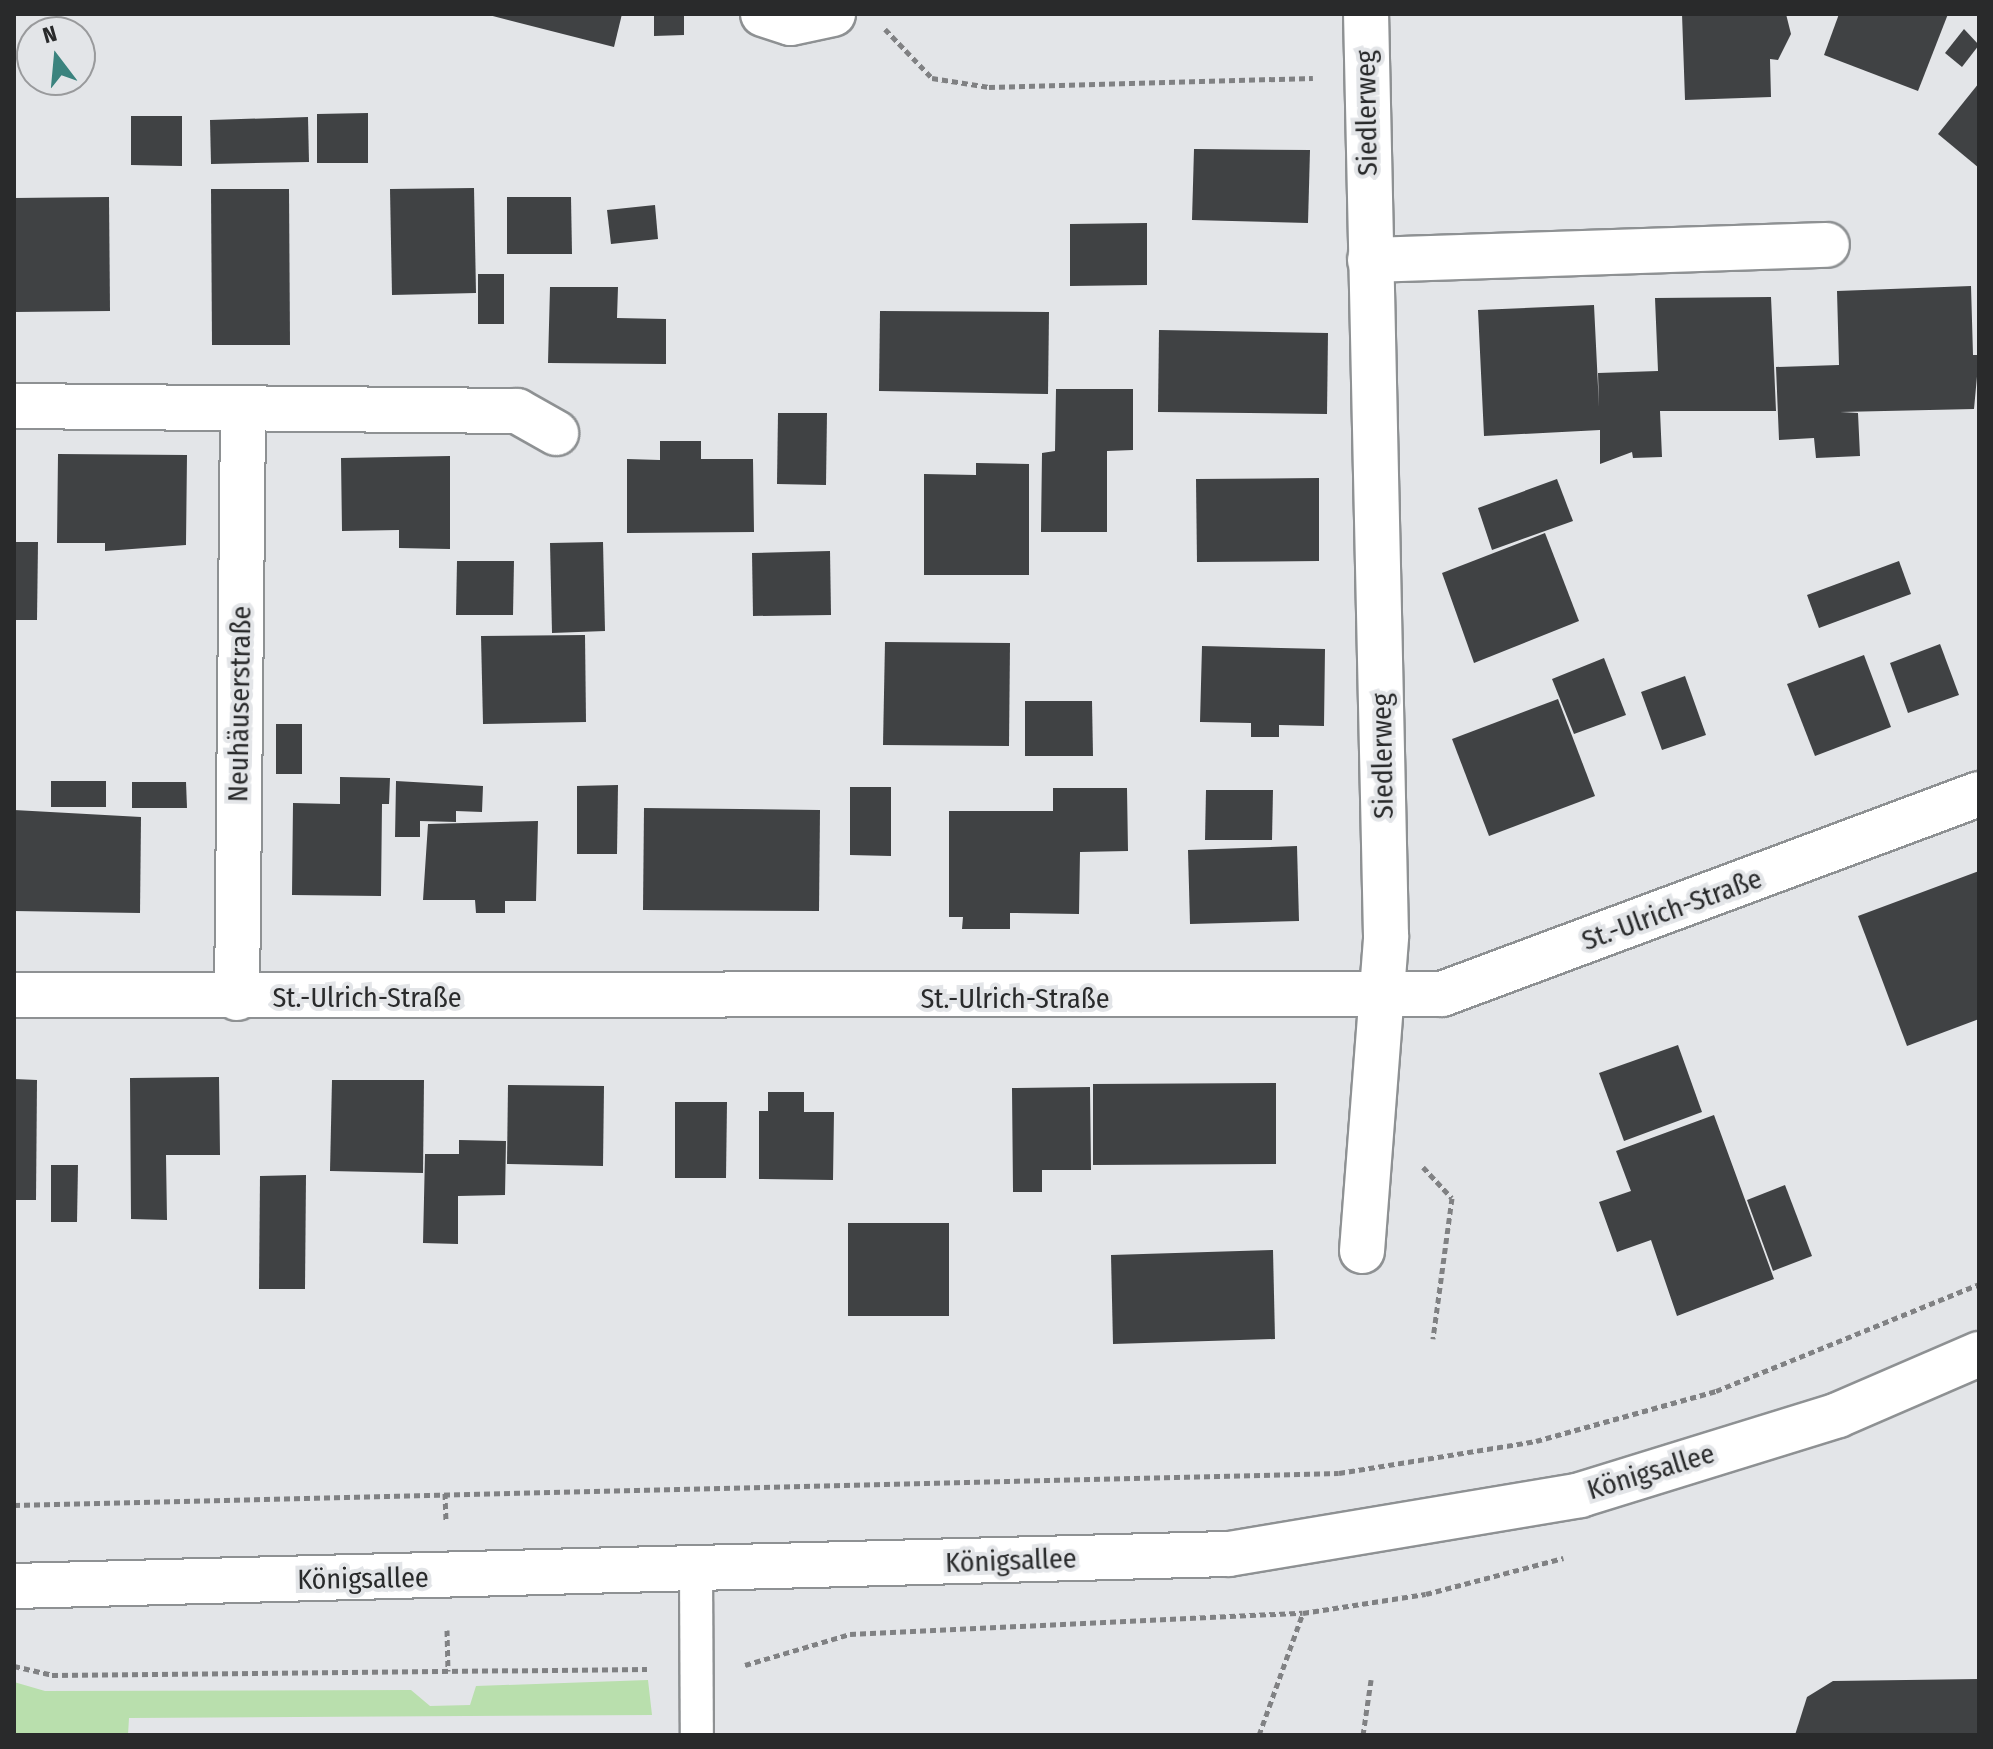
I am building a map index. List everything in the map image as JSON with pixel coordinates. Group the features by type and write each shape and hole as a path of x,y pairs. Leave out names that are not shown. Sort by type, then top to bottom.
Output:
{"street":[{"path":"763,14 791,23 833,14"},
{"name":"Siedlerweg","path":"1362,1251 1386,920 1366,14"},
{"path":"1370,260 1827,245"},
{"path":"14,406 243,411 517,411 556,433"},
{"name":"Neuhäuserstraße","path":"237,998 243,411"},
{"name":"St.-Ulrich-Straße","path":"14,995 1380,999 1442,994 1979,794"},
{"name":"Königsallee","path":"14,1586 696,1571 1229,1554 1580,1495 1838,1415 1979,1354"}],"lane":[{"path":"696,1571 697,1735"}],"path":[{"path":"880,25 932,78 989,87 1366,77"},
{"path":"1367,1166 1430,1167 1452,1198 1433,1339"},
{"path":"14,1505 1339,1473 1536,1441 1716,1391 1979,1284"},
{"path":"1259,1735 1303,1613"},
{"path":"1363,1735 1371,1680"}],"green space":[{"path":"648,1680 652,1715 129,1718 128,1735 14,1735 14,1682 45,1691 411,1690 430,1706 470,1705 476,1686"}],"building":[{"path":"485,14 622,14 614,47"},
{"path":"654,14 684,14 684,35 654,36"},
{"path":"1682,14 1786,14 1791,34 1778,60 1770,59 1771,97 1685,100"},
{"path":"1839,14 1948,14 1918,91 1824,55"},
{"path":"1964,29 1979,45 1962,67 1945,53"},
{"path":"1979,83 1979,168 1938,134"},
{"path":"368,113 368,163 317,163 317,114"},
{"path":"131,116 182,116 182,166 131,165"},
{"path":"308,117 309,162 211,164 210,120"},
{"path":"1194,149 1310,150 1308,223 1192,220"},
{"path":"474,188 476,293 392,295 390,189"},
{"path":"211,189 289,189 290,345 212,345"},
{"path":"109,197 110,311 14,312 14,198"},
{"path":"507,197 571,197 572,254 507,254"},
{"path":"655,205 658,239 611,244 607,210"},
{"path":"1147,223 1147,285 1070,286 1070,224"},
{"path":"478,274 504,274 504,324 478,324"},
{"path":"1971,286 1973,355 1979,355 1974,409 1840,412 1858,413 1860,456 1816,458 1814,438 1779,440 1776,367 1839,365 1837,291"},
{"path":"550,287 618,287 617,318 666,319 666,364 548,363"},
{"path":"1771,297 1776,411 1660,411 1662,457 1633,458 1632,452 1600,464 1600,430 1484,436 1478,310 1594,305 1599,407 1598,373 1658,371 1655,298"},
{"path":"880,311 1049,312 1048,394 879,391"},
{"path":"1159,330 1328,333 1327,414 1158,412"},
{"path":"1056,389 1133,389 1133,450 1107,451 1107,532 1041,532 1042,453 1055,451"},
{"path":"778,413 827,413 826,485 777,484"},
{"path":"660,441 701,441 701,459 753,459 754,532 627,533 627,459 660,460"},
{"path":"58,454 187,455 186,545 105,551 105,543 57,543"},
{"path":"450,456 450,549 399,548 399,530 342,531 341,458"},
{"path":"976,463 1029,464 1029,575 924,575 924,474 976,475"},
{"path":"1319,478 1319,561 1197,562 1196,479"},
{"path":"1557,479 1573,521 1492,550 1478,508"},
{"path":"1545,533 1579,621 1474,663 1442,573"},
{"path":"14,542 38,542 37,620 14,620"},
{"path":"603,542 605,631 552,633 550,543"},
{"path":"830,551 831,615 753,616 752,553"},
{"path":"457,561 514,561 513,615 456,615"},
{"path":"1899,561 1911,594 1819,628 1807,595"},
{"path":"585,635 586,722 483,724 481,636"},
{"path":"885,642 1010,643 1009,746 883,745"},
{"path":"1940,644 1959,695 1908,713 1890,663"},
{"path":"1202,646 1325,649 1324,726 1279,725 1279,737 1251,737 1251,723 1200,722"},
{"path":"1864,655 1891,727 1815,756 1787,684"},
{"path":"1604,658 1626,715 1574,734 1552,679"},
{"path":"1685,676 1706,735 1662,750 1641,692"},
{"path":"1558,699 1595,796 1489,836 1452,739"},
{"path":"1025,701 1092,701 1093,756 1025,756"},
{"path":"276,724 302,724 302,774 276,774"},
{"path":"340,777 390,778 389,804 382,804 381,896 292,895 293,803 340,804"},
{"path":"51,781 106,781 106,807 51,807"},
{"path":"396,781 483,786 482,812 456,811 456,822 420,821 420,837 395,837"},
{"path":"132,782 186,782 187,808 132,808"},
{"path":"618,785 617,854 577,854 577,786"},
{"path":"850,787 891,787 891,856 850,855"},
{"path":"1053,788 1127,788 1128,851 1080,852 1079,914 1010,913 1010,929 962,929 963,917 949,917 949,811 1053,811"},
{"path":"1206,790 1273,790 1272,840 1205,840"},
{"path":"644,808 820,810 819,911 643,910"},
{"path":"14,810 141,817 140,913 14,911"},
{"path":"538,821 536,901 505,901 505,913 476,913 475,900 423,900 428,824"},
{"path":"1297,846 1299,921 1190,924 1188,850"},
{"path":"1979,871 1979,1019 1907,1046 1858,916"},
{"path":"1678,1045 1702,1112 1624,1141 1599,1073"},
{"path":"219,1077 220,1155 166,1155 167,1220 131,1219 130,1078"},
{"path":"14,1079 37,1080 36,1200 14,1200"},
{"path":"332,1080 424,1080 423,1173 330,1171"},
{"path":"1276,1083 1276,1164 1093,1165 1093,1084"},
{"path":"508,1085 604,1086 603,1166 507,1164"},
{"path":"1090,1087 1091,1170 1042,1170 1042,1192 1013,1192 1012,1088"},
{"path":"768,1092 804,1092 804,1112 834,1112 833,1180 759,1179 759,1111 768,1111"},
{"path":"675,1102 727,1102 726,1178 675,1178"},
{"path":"1714,1115 1774,1279 1677,1316 1651,1240 1617,1252 1599,1202 1631,1191 1616,1151"},
{"path":"459,1140 506,1141 505,1195 458,1196 458,1244 423,1243 425,1154 459,1154"},
{"path":"51,1165 78,1165 77,1222 51,1222"},
{"path":"306,1175 305,1289 259,1289 260,1176"},
{"path":"1785,1185 1812,1256 1773,1271 1747,1200"},
{"path":"848,1223 949,1223 949,1316 848,1316"},
{"path":"1273,1250 1275,1339 1113,1344 1111,1255"},
{"path":"1979,1679 1979,1735 1795,1735 1807,1697 1833,1681"}]}
